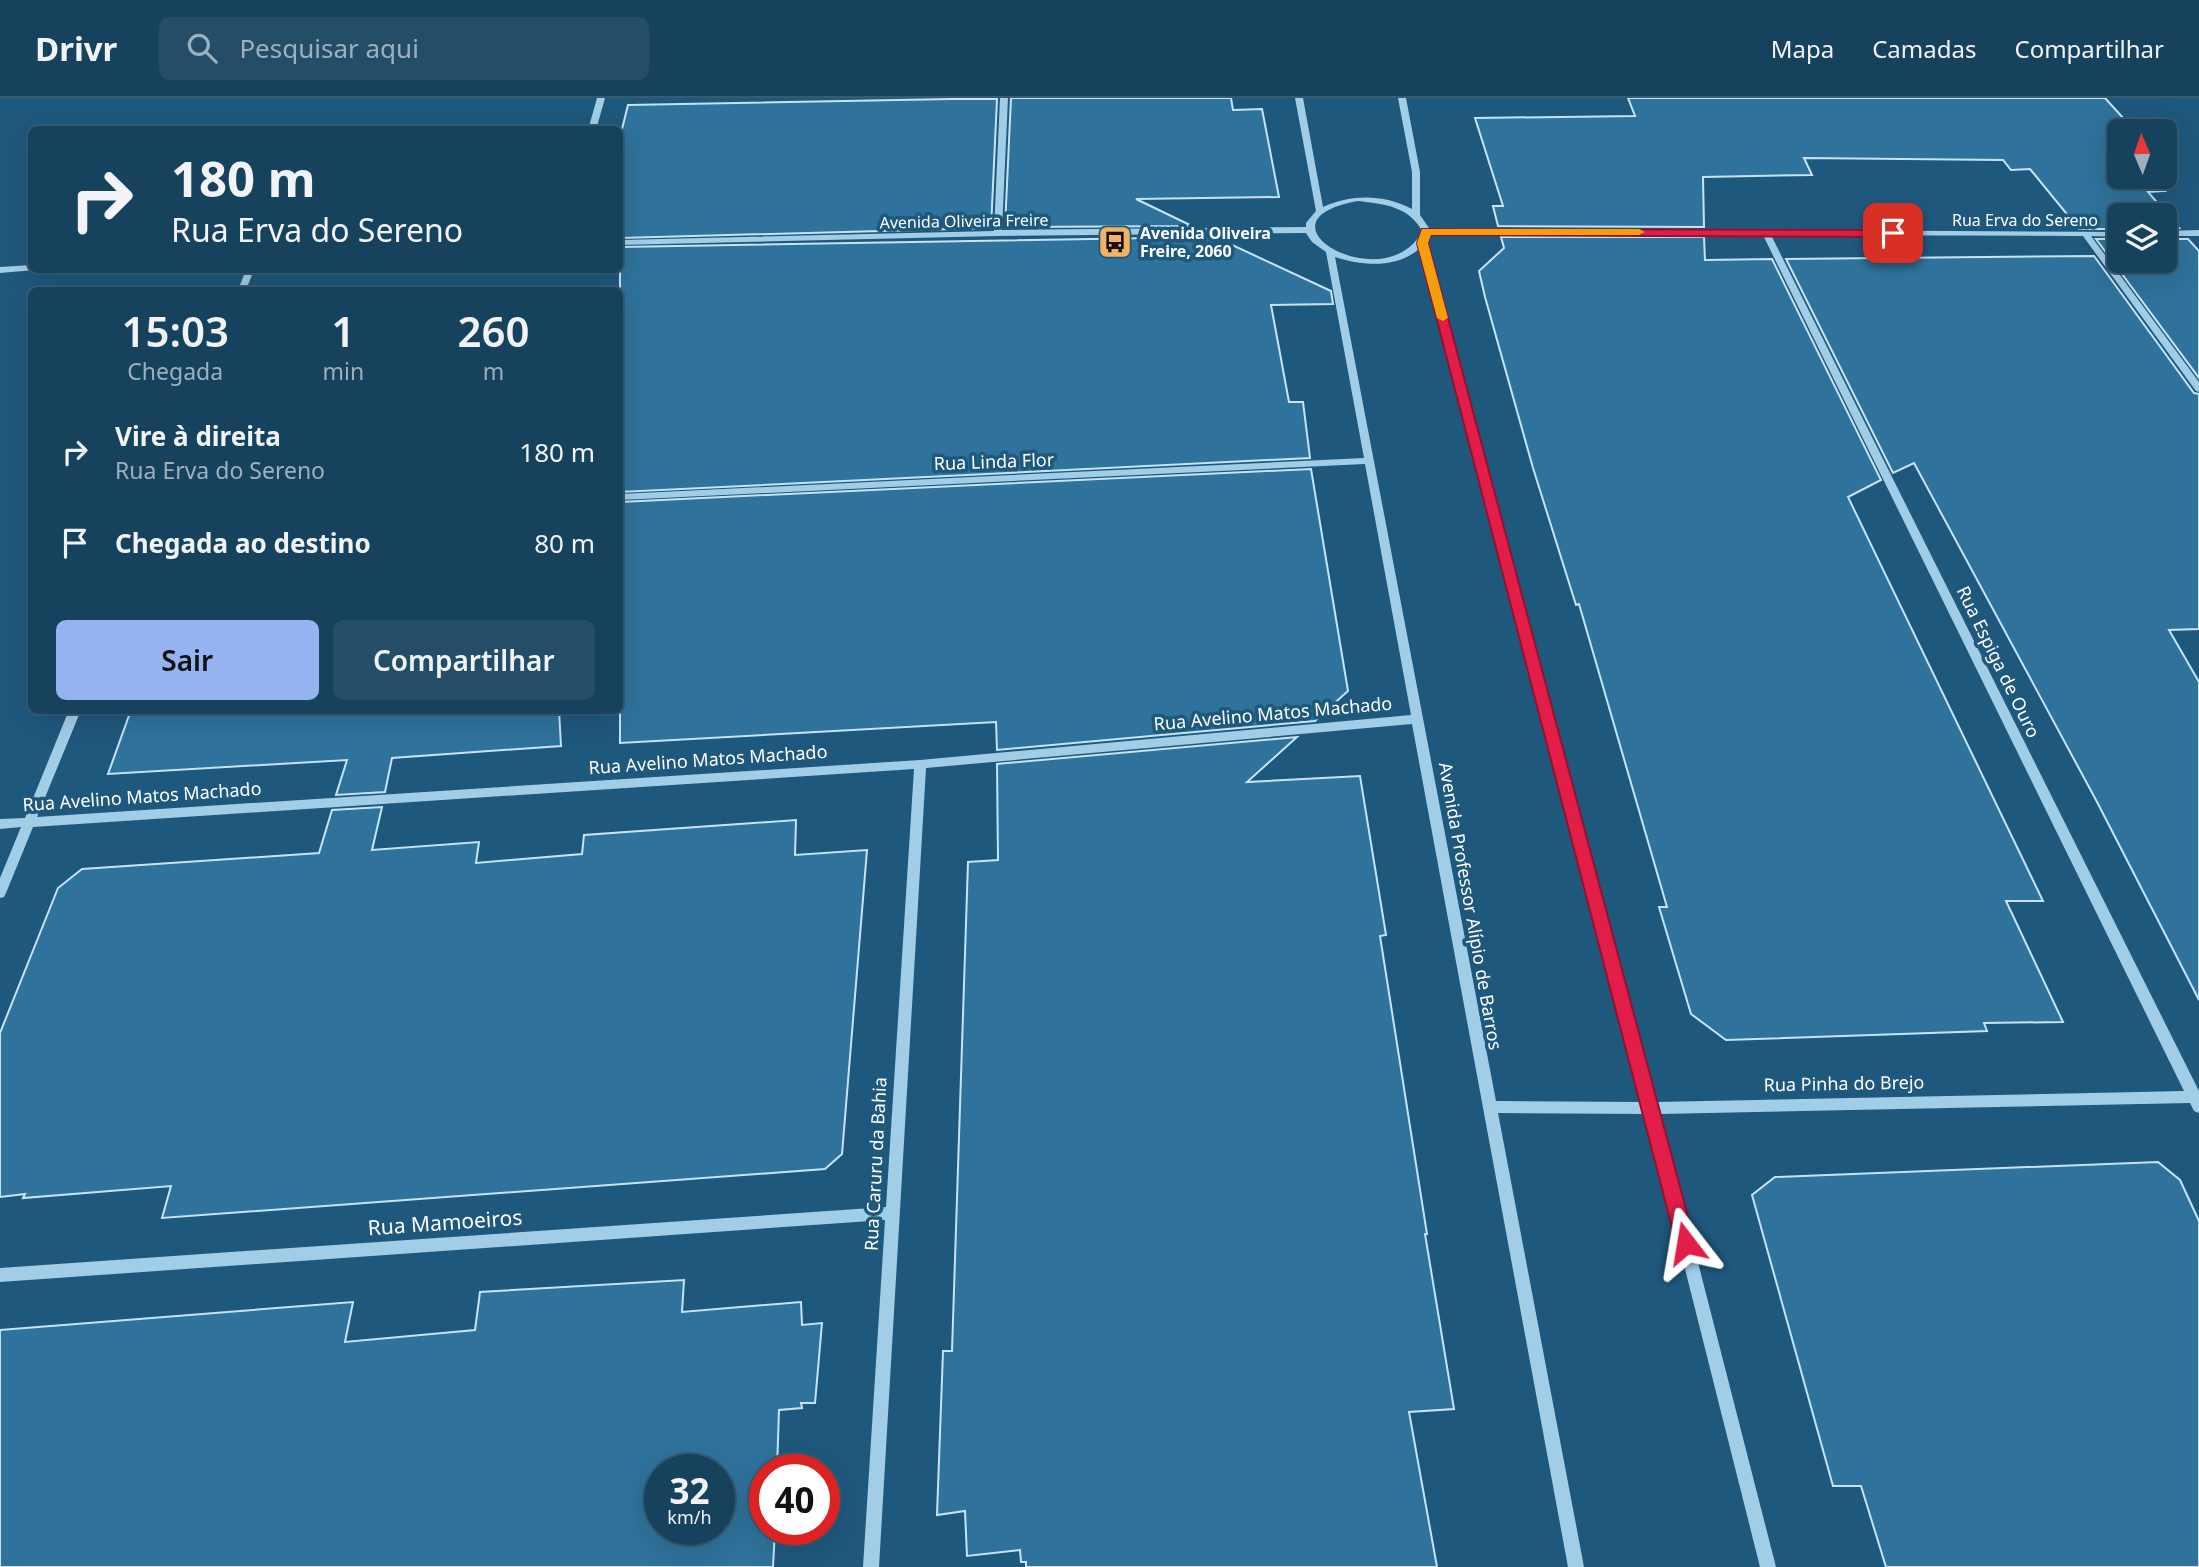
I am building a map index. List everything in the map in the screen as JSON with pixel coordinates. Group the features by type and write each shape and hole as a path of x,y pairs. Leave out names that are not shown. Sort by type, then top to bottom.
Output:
{"street":[{"path":"593,126 601,98"},
{"path":"998,233 1004,98"},
{"path":"1298,98 1319,209"},
{"path":"1402,98 1416,172 1416,215 1424,237 1769,1567"},
{"path":"1416,215 1400,206 1380,200 1344,200 1319,209 1311,219 1309,230 1315,242 1349,259 1394,259 1412,253 1424,237"},
{"name":"Avenida Oliveira Freire","path":"623,243 998,233 1309,230"},
{"name":"Rua Erva do Sereno","path":"1424,237 1766,233 2107,234"},
{"name":"Rua Espiga de Ouro","path":"1766,233 2197,1100"},
{"path":"2177,234 2199,233"},
{"path":"2086,235 2199,389"},
{"name":"Avenida Professor Alípio de Barros","path":"1330,251 1576,1567"},
{"path":"0,270 28,268"},
{"name":"Rua Linda Flor","path":"623,497 1370,461"},
{"path":"0,893 73,714"},
{"name":"Rua Avelino Matos Machado","path":"0,824 919,764 1418,719"},
{"name":"Rua Caruru da Bahia","path":"871,1567 919,764"},
{"name":"Rua Pinha do Brejo","path":"1490,1107 1651,1108 2197,1100"},
{"name":"Rua Mamoeiros","path":"0,1275 893,1213"}],"building":[{"path":"1011,98 1231,98 1233,110 1262,109 1279,197 1136,199 1192,226 1005,227"},
{"path":"1628,98 2105,98 2124,119 2107,119 2107,189 2165,191 2148,192 2157,203 2107,203 2107,229 2079,229 2030,169 2011,170 2003,160 1804,158 1812,175 1703,177 1704,227 1498,226 1493,206 1503,206 1475,118 1635,116"},
{"path":"997,99 991,228 623,238 623,126 628,105"},
{"path":"1215,237 1331,291 1333,304 1271,305 1289,402 1303,402 1310,458 623,492 623,287 620,287 620,273 623,273 623,247"},
{"path":"1501,237 1704,237 1705,260 1772,259 1881,480 1848,497 2043,901 2006,901 2063,1022 1984,1023 1987,1031 1726,1040 1691,1014 1659,907 1667,907 1579,604 1576,605 1533,468 1485,297 1479,271 1504,248"},
{"path":"2096,239 2107,239 2107,254"},
{"path":"2177,239 2188,239 2199,251 2199,378 2121,273 2177,273"},
{"path":"2094,256 2194,393 2199,394 2199,629 2169,630 2199,682 2199,1000 2096,800 1914,463 1893,473 1786,259"},
{"path":"1311,469 1348,691 1315,721 997,750 996,722 620,743 620,714 623,714 623,502"},
{"path":"130,714 559,714 561,746 392,758 385,792 336,795 347,760 108,774"},
{"path":"1297,737 1247,782 1360,776 1386,935 1380,936 1454,1409 1409,1412 1437,1567 1026,1567 1026,1562 1021,1562 1020,1550 967,1556 965,1511 937,1515 943,1351 952,1351 968,862 998,860 997,764"},
{"path":"382,807 372,850 479,842 476,863 582,854 584,835 796,820 795,855 867,850 842,1154 825,1169 162,1218 171,1186 23,1198 25,1194 0,1197 0,1033 58,888 82,869 319,853 332,810"},
{"path":"2158,1162 2180,1180 2199,1221 2199,1567 1886,1567 1861,1486 1833,1486 1752,1195 1775,1177"},
{"path":"684,1280 682,1312 801,1302 802,1325 822,1323 815,1403 801,1403 802,1408 779,1410 778,1454 749,1454 749,1545 774,1545 773,1567 0,1567 0,1330 353,1302 345,1342 475,1330 480,1292"}],"slow traffic":[{"path":"1443,318 1423,243 1426,231 1639,232"}],"place":[{"name":"Avenida Oliveira Freire, 2060","path":"1115,242"}],"route":[{"path":"1686,1243 1423,243 1426,231 1893,233"}]}
